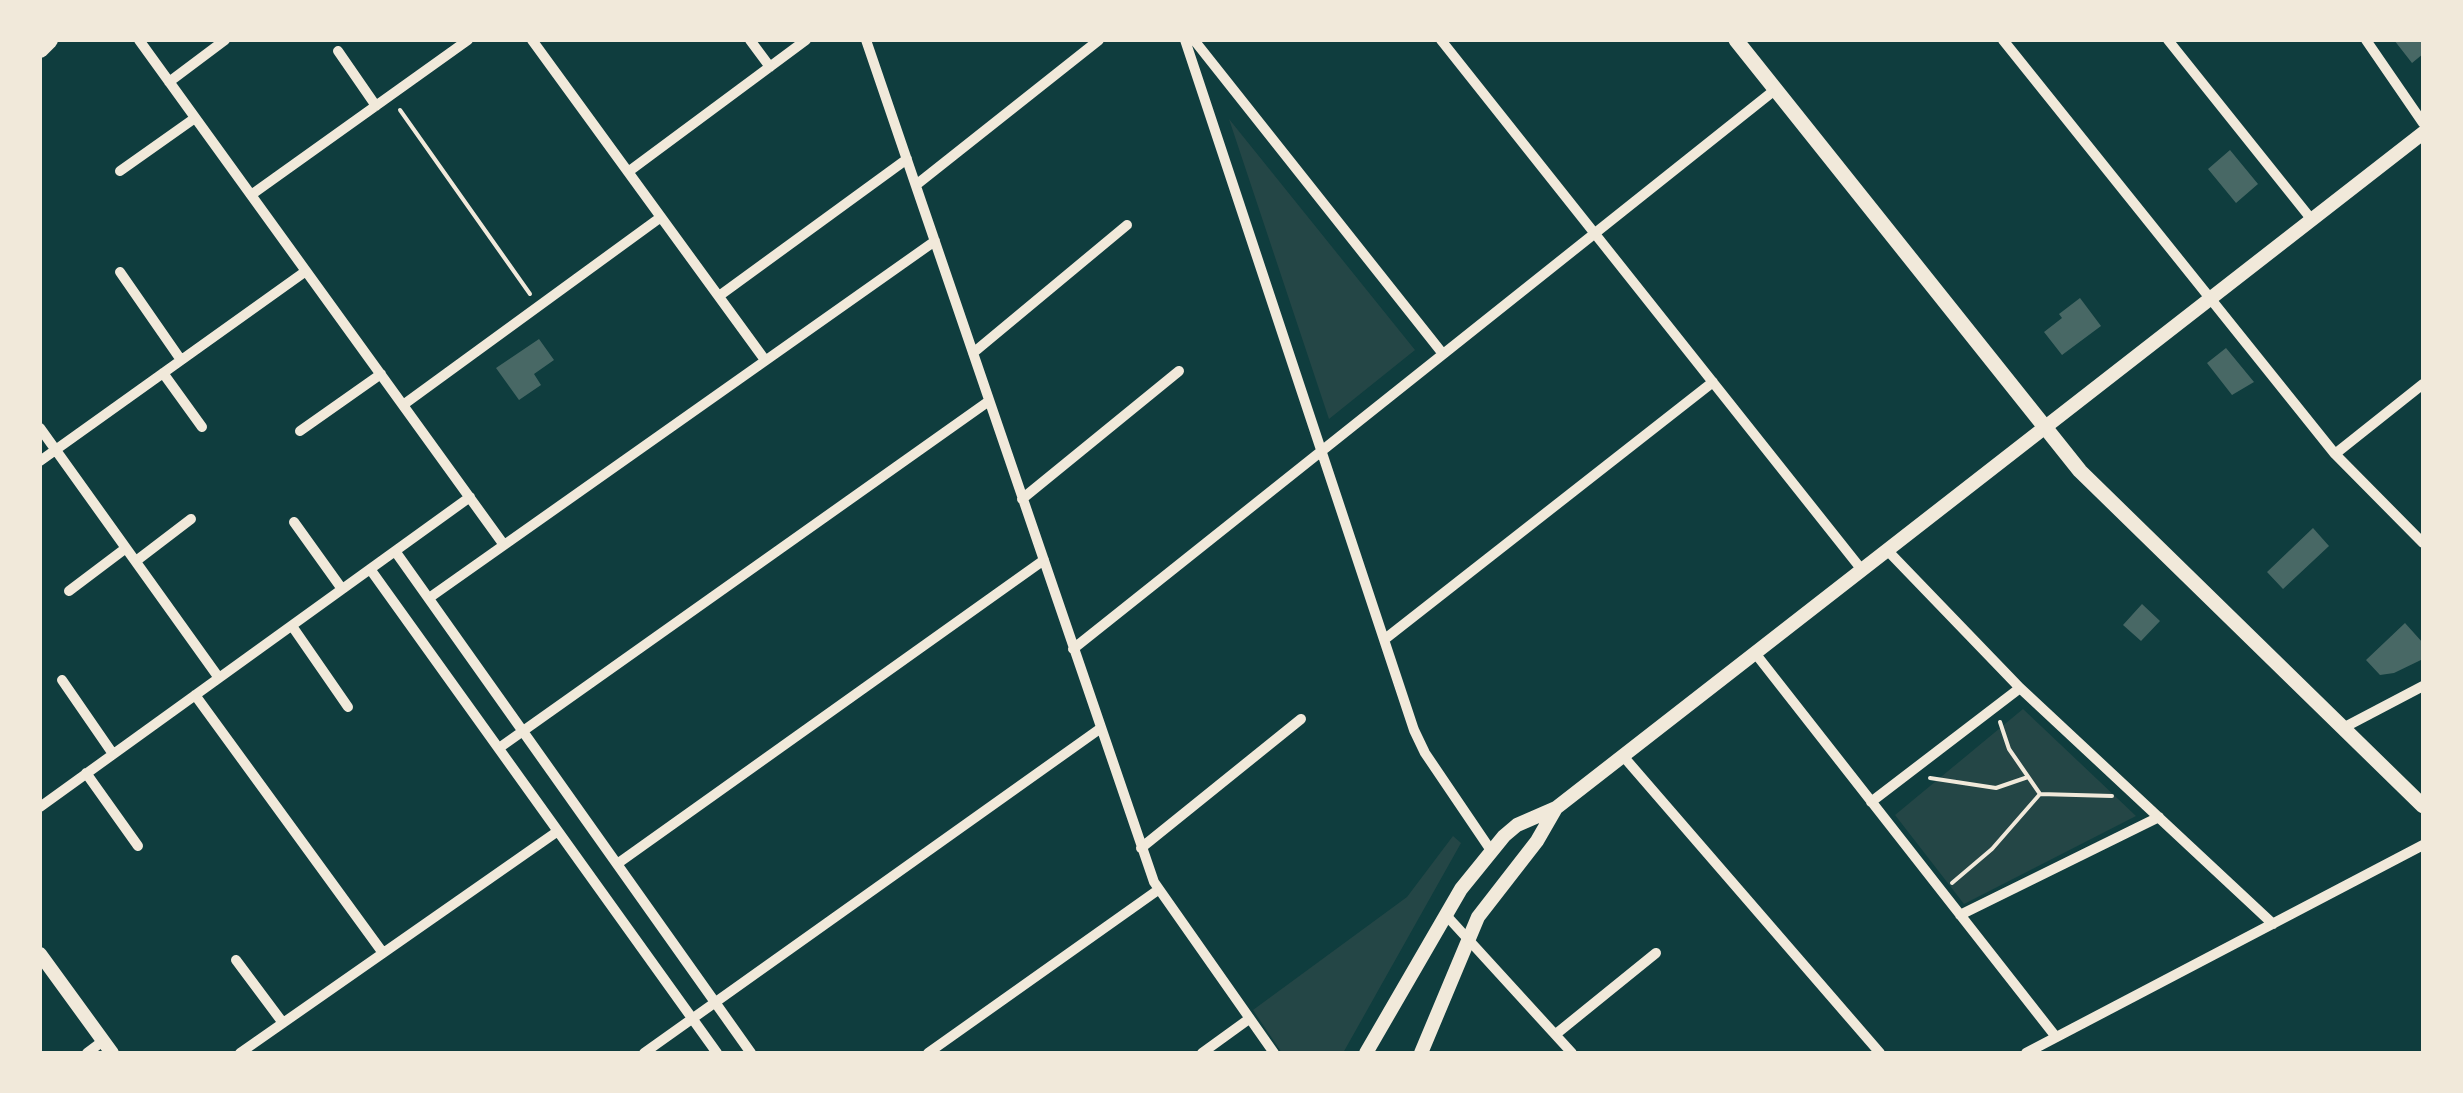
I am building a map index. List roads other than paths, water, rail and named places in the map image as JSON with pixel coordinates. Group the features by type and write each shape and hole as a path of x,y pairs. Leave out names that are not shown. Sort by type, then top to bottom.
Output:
{"main road":[{"path":"40,50 49,40"},
{"path":"1736,40 2110,504 2423,806"}],"street":[{"path":"138,40 504,545"},
{"path":"169,82 225,40"},
{"path":"251,195 468,40"},
{"path":"532,40 766,360"},
{"path":"750,40 770,67"},
{"path":"628,172 806,40"},
{"path":"866,40 1141,848 1158,890 1274,1053"},
{"path":"916,185 1099,40"},
{"path":"1185,40 1419,742 1490,849"},
{"path":"1194,40 1443,354"},
{"path":"1440,40 1862,570"},
{"path":"2003,40 2335,454 2423,542"},
{"path":"2168,40 2312,220"},
{"path":"2366,40 2423,123"},
{"path":"338,50 376,106"},
{"path":"1074,649 1776,89"},
{"path":"120,171 195,118"},
{"path":"1366,1053 1445,914 1490,849 1518,825 1556,808 2423,133"},
{"path":"719,296 907,159"},
{"path":"402,405 661,217"},
{"path":"973,354 1127,225"},
{"path":"429,598 935,241"},
{"path":"40,461 306,271"},
{"path":"120,272 181,360"},
{"path":"1022,499 1180,370"},
{"path":"163,373 202,427"},
{"path":"300,431 380,374"},
{"path":"1385,640 1713,382"},
{"path":"2335,454 2423,384"},
{"path":"499,748 989,400"},
{"path":"40,428 220,678"},
{"path":"40,807 470,497"},
{"path":"136,561 191,518"},
{"path":"294,522 342,589"},
{"path":"69,590 126,548"},
{"path":"1887,550 2020,688 2273,924"},
{"path":"396,551 751,1053"},
{"path":"617,864 1044,560"},
{"path":"370,569 717,1053"},
{"path":"292,626 348,706"},
{"path":"1756,653 2056,1037"},
{"path":"62,680 113,754"},
{"path":"2343,728 2423,686"},
{"path":"1871,802 2020,688"},
{"path":"195,695 384,953"},
{"path":"1141,848 1301,719"},
{"path":"644,1053 1100,728"},
{"path":"1623,756 1880,1053"},
{"path":"86,773 138,846"},
{"path":"1421,1053 1468,939 1493,894 1537,841 1556,808"},
{"path":"1960,915 2158,817"},
{"path":"240,1053 558,831"},
{"path":"2026,1053 2423,845"},
{"path":"928,1053 1158,890"},
{"path":"1445,914 1572,1053"},
{"path":"1556,1034 1656,953"},
{"path":"40,954 108,1047 87,1053"},
{"path":"236,960 283,1023"},
{"path":"1202,1053 1250,1019"}]}
